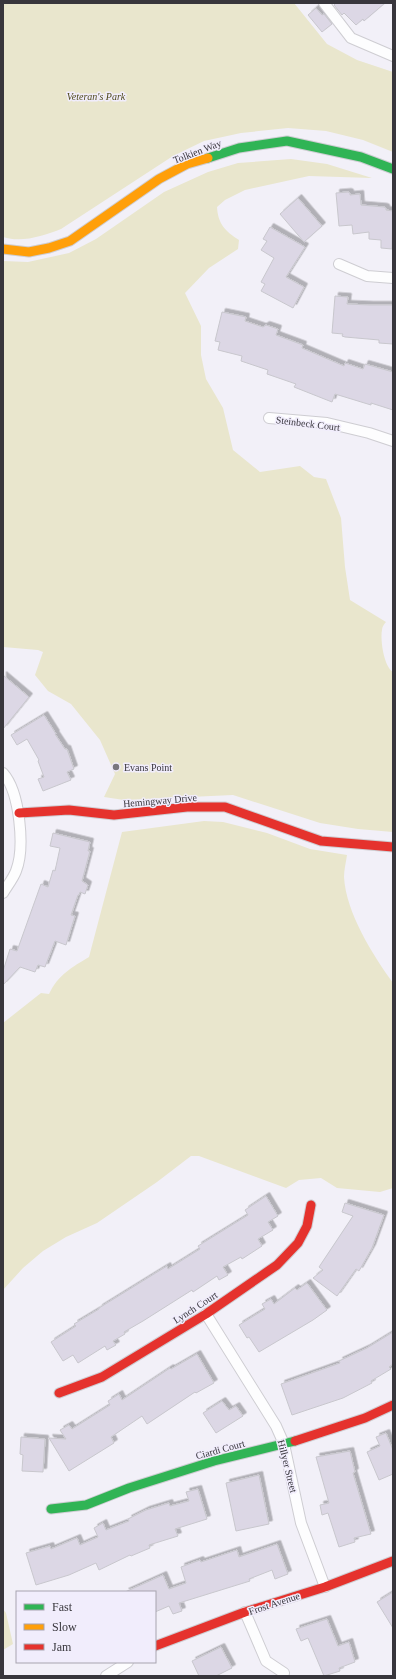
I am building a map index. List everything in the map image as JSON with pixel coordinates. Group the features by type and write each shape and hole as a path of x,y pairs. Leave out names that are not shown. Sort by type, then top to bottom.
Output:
{"street":[{"path":"324,3 352,38 393,56"},
{"name":"Tolkien Way","path":"3,249 29,252 49,248 70,241 159,179 187,164 239,148 287,141 361,156 393,169"},
{"path":"339,264 367,276 393,278"},
{"name":"Steinbeck Court","path":"269,418 327,423 370,433 393,442"},
{"path":"3,773 8,778 19,813 21,843 16,871 3,893"},
{"name":"Hemingway Drive","path":"19,813 69,810 114,815 143,813 186,807 225,807 321,841 393,847"},
{"name":"Lynch Court","path":"59,1393 102,1377 206,1314 277,1265 298,1243 307,1226 311,1205"},
{"name":"Hillyer Street","path":"206,1314 276,1426 284,1444 301,1523 325,1587"},
{"name":"Ciardi Court","path":"51,1509 86,1505 129,1488 214,1461 284,1444 365,1418 393,1405"},
{"name":"Frost Avenue","path":"156,1646 245,1612 325,1587 393,1561"},
{"path":"245,1612 266,1661 284,1673"},
{"path":"106,1676 126,1663"}],"green space":[{"name":"Veteran's Park","path":"3,3 294,3 327,44 357,60 393,72 393,152 363,140 326,131 288,128 241,133 204,141 173,156 61,229 25,239 10,239 3,237"},
{"path":"291,159 327,164 372,178 309,176 245,190 225,200 217,207 219,218 226,230 239,240 238,249 209,268 185,293 201,326 201,355 206,379 223,408 233,450 260,472 300,466 314,477 326,479 341,518 345,567 350,600 386,622 382,629 382,646 387,665 393,672 393,832 358,829 320,823 233,795 124,800 104,797 115,774 100,740 71,704 48,691 35,675 43,652 38,650 3,647 3,261 28,262 69,253 96,239 164,192 208,172 238,163"},
{"path":"204,821 223,822 267,833 310,849 347,855 344,877 346,891 355,919 369,947 393,983 393,1188 380,1192 337,1188 321,1178 299,1180 286,1188 199,1156 191,1156 157,1182 97,1223 66,1237 43,1251 23,1268 3,1290 3,1023 41,993 49,994 61,976 89,957 122,832"},
{"path":"3,1609 6,1613 13,1644 3,1650"}],"building":[{"path":"336,3 385,3 364,21 363,19 356,25 344,13 342,15 334,5"},
{"path":"316,8 322,15 324,14 332,24 322,32 308,15"},
{"path":"348,192 350,195 360,194 361,205 384,207 386,210 393,211 392,249 381,248 381,240 369,239 369,232 353,234 352,225 339,226 336,193"},
{"path":"298,198 322,226 304,242 280,214"},
{"path":"270,227 305,247 286,277 304,287 293,308 261,291 265,284 261,282 274,258 261,250 267,241 263,239"},
{"path":"335,296 348,297 347,304 393,305 393,344 379,343 379,340 345,337 342,336 343,334 332,333"},
{"path":"222,312 246,317 245,321 263,327 266,325 278,329 276,335 303,345 302,348 344,366 345,363 363,369 365,364 393,372 393,410 335,394 332,402 294,387 296,384 267,374 268,370 241,361 242,356 218,350 220,342 215,341"},
{"path":"3,675 29,697 3,729"},
{"path":"44,715 65,749 67,749 74,769 67,772 71,780 43,791 38,779 44,777 38,761 39,760 27,739 17,745 11,735"},
{"path":"53,833 90,842 88,851 90,851 82,881 88,885 85,894 80,892 78,895 71,915 75,916 66,945 55,941 45,967 38,965 35,972 20,967 3,985 3,971 10,949 17,951 41,884 48,887 53,870 55,871 60,848 50,846"},
{"path":"266,1196 278,1216 268,1222 273,1230 258,1239 262,1246 242,1259 241,1257 223,1267 228,1275 219,1280 217,1276 193,1292 192,1290 124,1332 125,1334 113,1341 116,1345 107,1350 105,1346 78,1363 73,1355 63,1361 51,1342 76,1326 74,1324 99,1308 167,1266 168,1269 200,1249 198,1246 248,1215 245,1210"},
{"path":"345,1203 384,1215 372,1248 359,1271 356,1269 337,1296 313,1278 323,1270 319,1267 353,1216 342,1212"},
{"path":"307,1283 327,1310 259,1352 249,1337 247,1338 239,1325 265,1309 262,1304 271,1299 274,1304 295,1288 297,1290"},
{"path":"393,1332 393,1364 389,1367 391,1369 371,1381 372,1383 343,1398 292,1415 281,1384 340,1363 339,1361 367,1348"},
{"path":"197,1354 214,1383 196,1393 195,1392 147,1424 142,1416 111,1437 114,1443 69,1471 49,1438 66,1439 60,1430 69,1425 72,1429 110,1405 108,1401 119,1394 122,1400 170,1368 171,1369"},
{"path":"222,1401 229,1410 236,1406 243,1416 216,1433 203,1413"},
{"path":"386,1433 393,1450 393,1474 379,1480 367,1452 380,1446 376,1437"},
{"path":"21,1437 45,1439 43,1472 22,1471 23,1455 20,1454"},
{"path":"350,1451 355,1472 353,1473 371,1534 354,1538 355,1542 339,1547 328,1513 322,1515 320,1505 329,1503 316,1457"},
{"path":"259,1475 269,1524 236,1531 226,1483"},
{"path":"198,1489 207,1519 175,1529 178,1536 149,1545 150,1548 131,1556 130,1555 99,1570 96,1563 69,1575 36,1585 26,1553 50,1546 51,1549 77,1538 80,1545 98,1537 94,1528 103,1523 106,1530 129,1521 128,1519 146,1510 169,1503 170,1506 189,1501 186,1492"},
{"path":"277,1544 288,1574 275,1579 272,1570 249,1579 250,1581 179,1603 182,1611 173,1614 169,1606 156,1612 156,1591 127,1591 163,1575 169,1589 186,1583 181,1567 237,1550 239,1557"},
{"path":"393,1592 393,1628 377,1602"},
{"path":"327,1619 338,1646 349,1642 355,1662 339,1668 340,1671 324,1676 308,1638 301,1641 296,1629"},
{"path":"221,1647 232,1668 216,1676 199,1676 192,1661"}],"traffic: fast":[{"path":"208,158 239,148 287,141 361,157 393,169"},
{"path":"51,1509 86,1505 129,1488 214,1461 295,1441"}],"traffic: slow":[{"path":"3,249 29,252 49,248 70,241 159,179 187,164 208,158"}],"traffic: jam":[{"path":"19,813 69,810 114,815 187,807 225,807 321,841 393,847"},
{"path":"59,1393 102,1377 206,1314 277,1265 298,1243 307,1226 311,1205"},
{"path":"295,1441 365,1418 393,1405"},
{"path":"156,1646 245,1612 325,1587 393,1561"}],"place":[{"name":"Evans Point","path":"116,767"}]}
